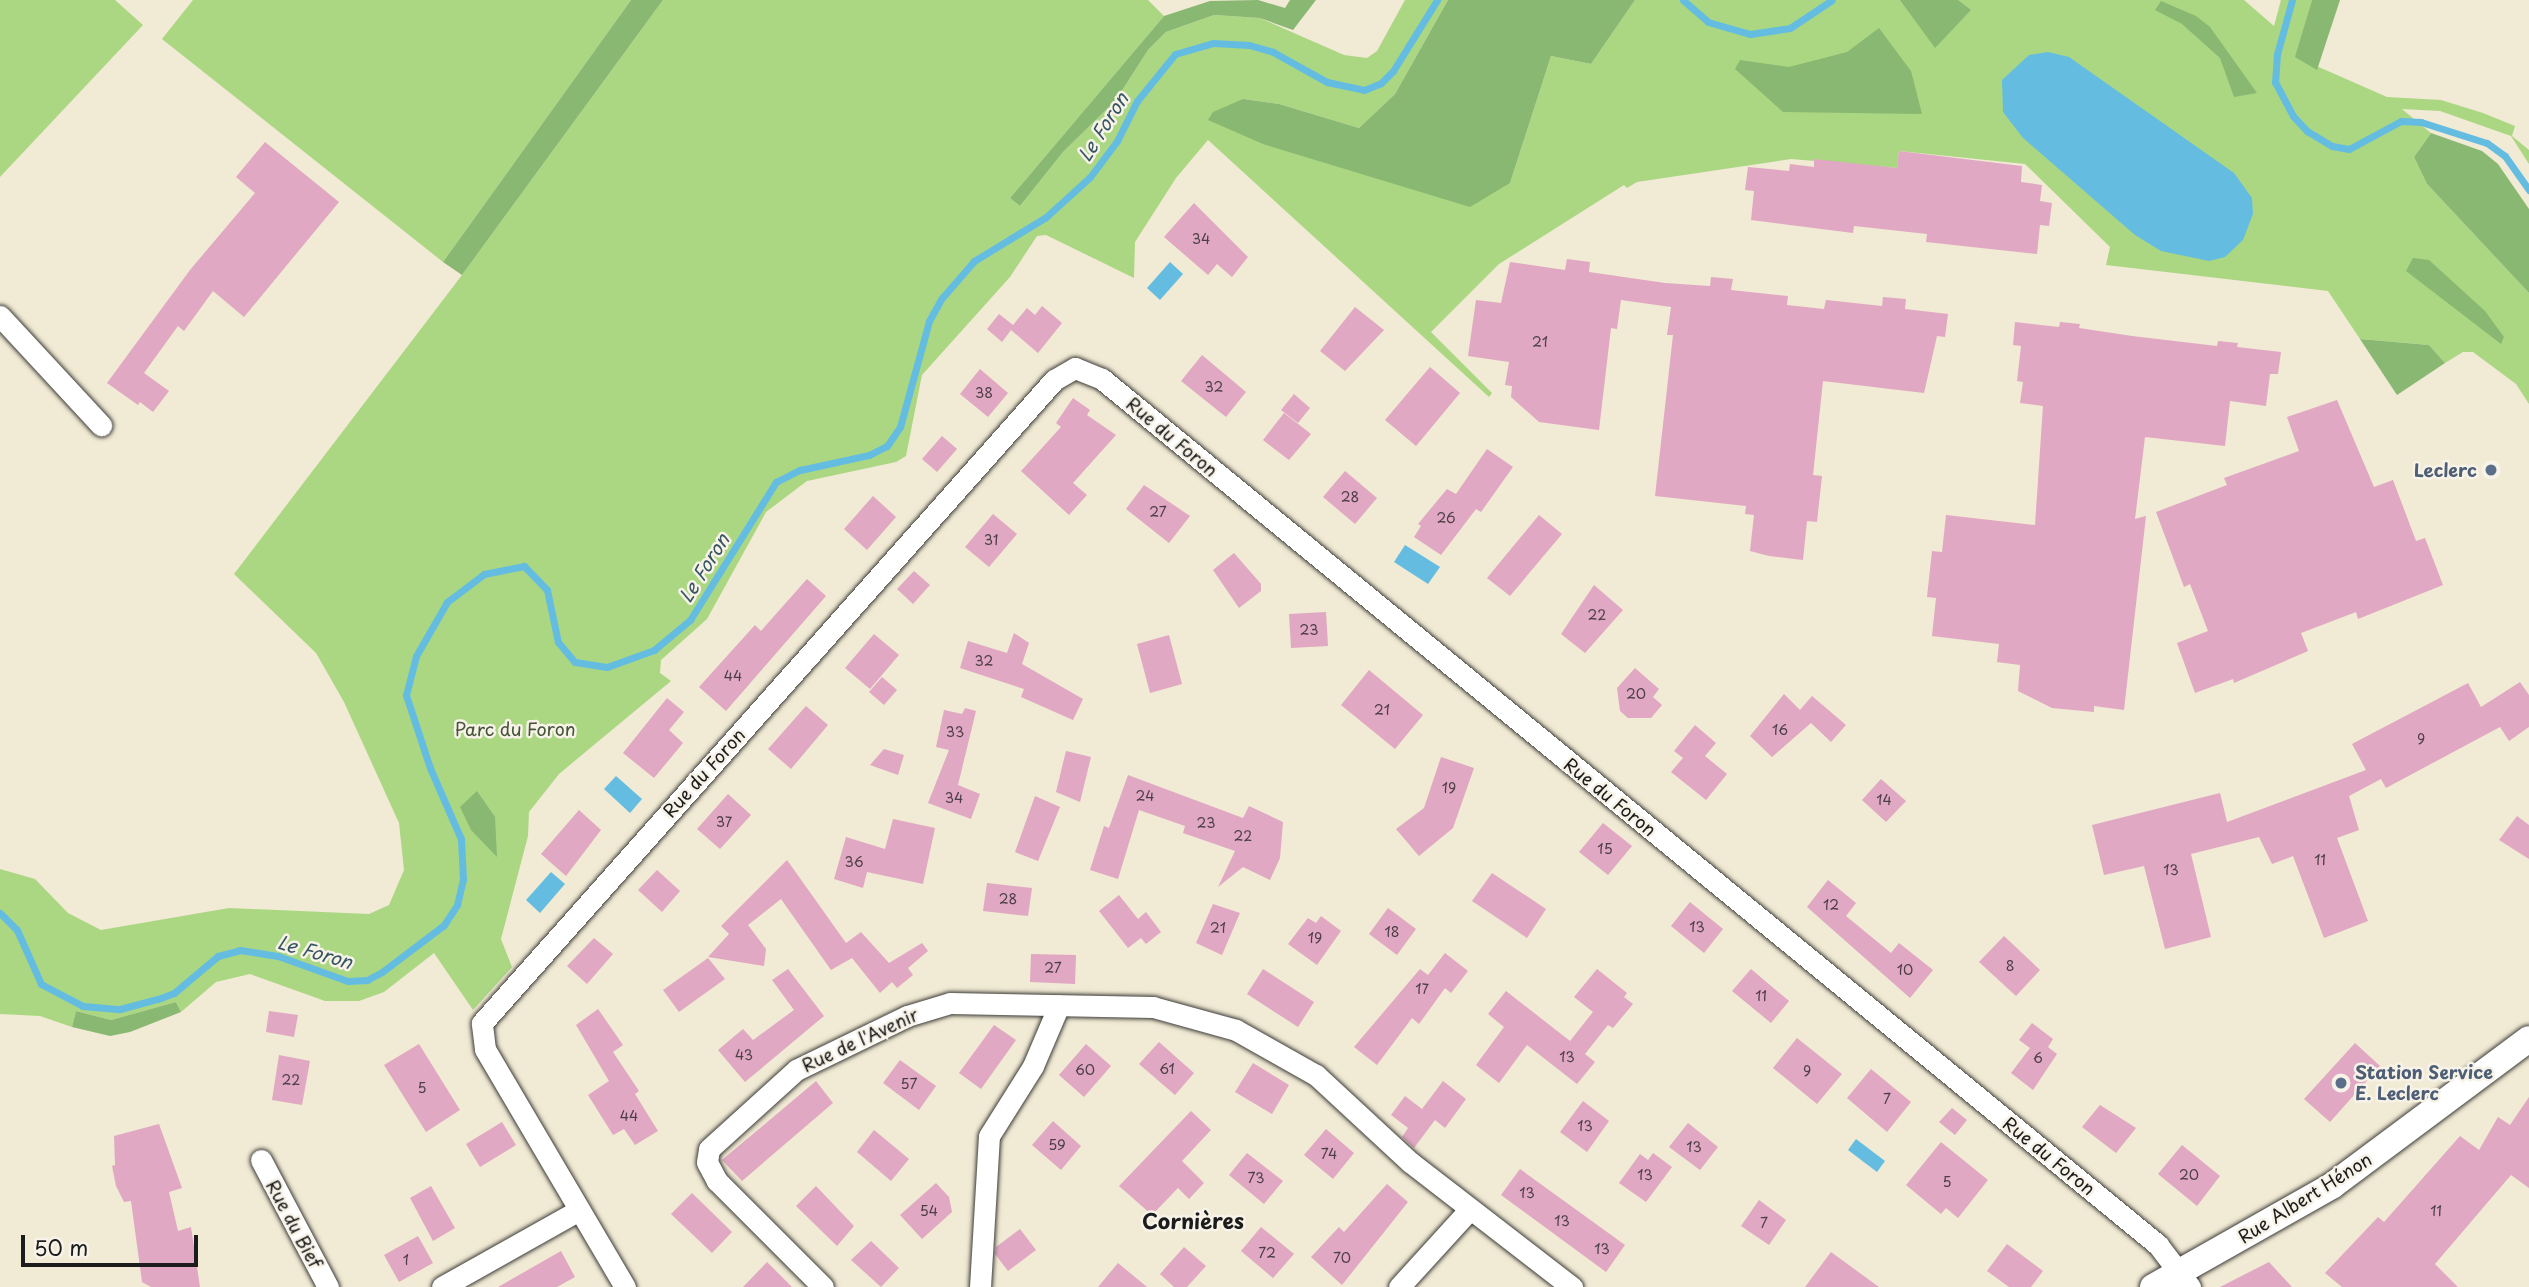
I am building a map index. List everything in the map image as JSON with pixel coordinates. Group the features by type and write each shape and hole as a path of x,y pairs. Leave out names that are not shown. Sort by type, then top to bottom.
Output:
{"street":[{"path":"0,316 101,425"},
{"name":"Rue du Foron","path":"625,1287 485,1049 482,1023 1054,380 1075,368 1092,372 2158,1245 2185,1279"},
{"name":"Rue de l'Avenir","path":"823,1287 717,1181 707,1162 709,1149 796,1069 906,1016 950,1003 1153,1007 1236,1030 1316,1075 1395,1150 1572,1287"},
{"path":"980,1287 979,1243 989,1136 1033,1066 1059,1005"},
{"name":"Rue Albert Hénon","path":"2450,1099 2529,1021"},
{"name":"Rue Albert Hénon","path":"2153,1287 2185,1279 2320,1193 2529,1039"},
{"name":"Rue du Bief","path":"261,1160 328,1287"},
{"path":"442,1287 579,1209"},
{"path":"1399,1287 1470,1209"}],"green space":[{"path":"0,0 115,0 143,25 0,177"},
{"path":"193,0 631,0 443,262 162,39"},
{"path":"631,0 663,0 462,275 443,262"},
{"name":"Parc du Foron","path":"663,0 1148,0 1164,16 1010,198 1020,206 1063,152 1116,100 1148,50 1166,32 1214,15 1260,18 1344,55 1367,58 1377,51 1405,0 1448,0 1395,94 1359,128 1279,104 1243,99 1510,183 1551,56 1591,64 1635,0 2244,0 2274,26 2281,0 2312,0 2296,57 2387,97 2441,100 2483,113 2515,126 2512,136 2529,150 2529,164 2511,136 2440,111 2402,109 2431,133 2414,157 2427,184 2529,293 2529,404 2516,384 2473,352 2463,352 2445,363 2429,345 2360,339 2328,291 2106,265 2110,247 2025,164 1899,151 1897,168 1791,159 1637,182 1627,188 1624,185 1499,264 1431,332 1492,393 1489,397 1208,140 1176,178 1135,242 1134,278 1046,235 1037,236 1010,277 922,375 906,456 896,462 807,481 766,512 707,619 661,660 660,673 671,681 559,774 529,812 528,836 501,939 512,967 473,1010 434,953 384,992 359,1001 325,1001 250,974 216,982 181,1012 176,1002 111,1020 76,1011 72,1027 40,1016 0,1014 0,869 35,879 68,913 101,930 229,908 369,914 389,905 404,870 399,823 344,702 316,653 234,574 462,275"},
{"path":"1258,0 1285,8 1290,0 1316,0 1293,30 1260,18 1214,15 1166,32 1148,50 1116,100 1063,152 1020,206 1010,198 1164,16 1210,1"},
{"path":"1448,0 1635,0 1591,64 1551,56 1510,183 1470,207 1263,144 1208,120 1213,112 1243,99 1279,104 1359,128 1395,94"},
{"path":"1900,0 1958,0 1971,10 1935,48"},
{"path":"2312,0 2340,0 2317,70 2295,57"},
{"path":"2161,1 2196,16 2210,27 2257,93 2234,97 2220,58 2182,24 2155,10"},
{"path":"1879,28 1911,71 1922,114 1783,112 1735,69 1740,60 1789,67 1847,52"},
{"path":"2431,133 2482,151 2498,164 2529,209 2529,293 2427,184 2414,157"},
{"path":"2413,258 2429,260 2485,311 2504,337 2501,344 2406,271"},
{"path":"2360,339 2429,345 2445,363 2397,395"},
{"path":"477,791 495,817 497,857 471,830 460,807"},
{"path":"176,1002 181,1012 130,1032 110,1036 72,1027 76,1011 111,1020"}],"water":[{"path":"2048,52 2069,57 2234,173 2252,198 2253,214 2243,240 2225,257 2209,261 2161,251 2135,235 2023,138 2003,112 2002,80 2029,55"},
{"path":"1170,262 1183,274 1160,300 1147,288"},
{"path":"1405,545 1440,567 1428,584 1394,562"},
{"path":"616,776 642,799 630,813 604,789"},
{"path":"551,872 565,884 540,913 526,900"},
{"path":"1856,1139 1885,1161 1877,1172 1848,1150"}],"building":[{"path":"265,142 339,202 244,317 213,291 184,331 178,326 144,373 169,391 153,412 107,383 190,270 255,193 236,177"},
{"path":"1899,151 2022,166 2021,182 2042,185 2040,201 2052,203 2049,226 2040,225 2037,254 1926,242 1927,234 1854,226 1853,233 1751,220 1754,191 1745,190 1748,167 1789,171 1790,164 1814,167 1814,159 1897,168"},
{"path":"1194,203 1248,257 1232,277 1217,264 1208,275 1164,237"},
{"path":"1567,259 1590,262 1589,272 1665,283 1710,286 1711,277 1733,279 1731,290 1788,296 1787,305 1824,309 1826,300 1882,306 1883,297 1906,299 1905,309 1948,314 1945,337 1937,336 1924,393 1823,381 1813,475 1822,476 1817,522 1807,521 1803,560 1769,556 1750,551 1754,515 1745,514 1746,506 1655,496 1673,335 1667,335 1671,307 1621,300 1617,329 1611,328 1599,430 1539,422 1511,397 1512,386 1505,385 1509,362 1468,356 1476,300 1501,303 1510,262 1565,270"},
{"path":"1042,306 1062,323 1038,353 1011,330 1002,342 987,329 999,314 1013,325 1027,308 1035,315"},
{"path":"1355,307 1384,330 1345,371 1320,351"},
{"path":"2015,322 2059,327 2060,322 2080,324 2079,328 2132,336 2217,346 2218,341 2238,343 2237,347 2281,352 2278,374 2270,374 2266,406 2230,401 2225,446 2145,437 2135,519 2146,516 2124,710 2094,706 2094,712 2052,708 2018,691 2020,665 1997,662 1999,644 1932,636 1936,598 1927,597 1932,551 1942,552 1946,515 2035,525 2043,406 2020,403 2023,382 2017,381 2021,346 2013,345"},
{"path":"1202,355 1246,392 1226,417 1181,381"},
{"path":"1430,367 1460,393 1416,446 1385,420"},
{"path":"980,369 1008,393 988,417 960,394"},
{"path":"1294,394 1310,408 1298,423 1281,410"},
{"path":"1073,398 1090,410 1087,415 1116,435 1073,483 1087,495 1069,515 1021,471 1061,427 1056,423"},
{"path":"2337,400 2374,487 2393,480 2416,541 2425,538 2443,585 2358,619 2356,612 2301,633 2308,651 2234,683 2233,679 2195,693 2177,643 2208,631 2190,584 2184,587 2156,512 2227,485 2224,478 2299,451 2287,417"},
{"path":"1284,413 1311,434 1289,460 1263,440"},
{"path":"942,436 957,449 937,472 922,459"},
{"path":"1487,449 1513,467 1481,512 1476,509 1441,555 1414,537 1421,526 1418,524 1447,489 1456,494"},
{"path":"1345,471 1377,498 1355,524 1323,497"},
{"path":"1144,485 1190,516 1169,543 1126,509"},
{"path":"873,496 896,517 867,550 844,529"},
{"path":"993,514 1017,534 989,567 965,547"},
{"path":"1539,515 1562,534 1510,596 1487,578"},
{"path":"1234,553 1261,584 1261,591 1239,608 1213,570"},
{"path":"914,571 930,585 913,604 897,589"},
{"path":"807,579 826,596 726,711 699,687 755,625 761,631"},
{"path":"1594,585 1623,610 1585,653 1561,634"},
{"path":"1326,612 1328,646 1291,648 1289,614"},
{"path":"1014,633 1029,643 1022,664 1083,699 1073,720 1021,697 1024,689 960,668 968,641 1007,653"},
{"path":"874,634 899,655 870,689 845,668"},
{"path":"1169,635 1182,684 1150,693 1137,644"},
{"path":"1635,668 1659,689 1653,697 1662,705 1651,718 1628,718 1620,711 1617,688"},
{"path":"1369,670 1423,715 1395,749 1341,705"},
{"path":"882,677 897,690 884,705 869,692"},
{"path":"2520,682 2529,695 2529,727 2509,741 2500,727 2386,788 2381,779 2349,796 2359,830 2337,838 2368,921 2324,938 2293,856 2272,864 2259,837 2191,854 2211,937 2165,949 2144,866 2104,875 2092,825 2220,793 2227,822 2366,770 2352,744 2468,683 2481,707"},
{"path":"1784,694 1800,710 1812,696 1846,725 1831,742 1811,723 1772,757 1750,736"},
{"path":"667,698 684,712 669,730 683,743 654,778 623,753"},
{"path":"806,706 828,725 791,769 768,749"},
{"path":"965,708 976,711 958,785 980,794 971,819 928,803 949,750 936,747 944,710 962,714"},
{"path":"1695,725 1716,743 1705,756 1727,774 1706,800 1671,772 1683,758 1674,751"},
{"path":"884,749 904,755 898,775 870,765"},
{"path":"1066,751 1091,757 1080,802 1056,792"},
{"path":"1441,757 1474,768 1453,828 1419,856 1396,829 1424,808"},
{"path":"1128,775 1243,818 1249,806 1283,822 1280,858 1270,880 1243,867 1218,887 1235,851 1183,833 1185,826 1139,810 1118,879 1090,870 1104,826 1109,828"},
{"path":"1881,779 1906,801 1886,822 1862,800"},
{"path":"728,794 751,815 720,849 697,829"},
{"path":"1035,796 1060,807 1038,861 1015,852"},
{"path":"579,810 601,830 566,876 541,854"},
{"path":"2517,816 2529,825 2529,859 2499,840"},
{"path":"893,819 935,828 923,884 867,872 863,888 834,879 846,837 885,849"},
{"path":"1603,823 1632,846 1608,875 1579,852"},
{"path":"787,860 846,943 861,932 889,963 922,943 928,951 908,968 913,975 897,988 892,982 880,993 852,958 831,970 781,899 748,925 766,949 764,966 708,957 729,934 721,926"},
{"path":"657,870 680,891 662,912 638,890"},
{"path":"1492,873 1546,909 1527,938 1472,901"},
{"path":"1828,880 1856,903 1846,916 1891,953 1899,943 1933,970 1910,998 1807,907"},
{"path":"987,883 1032,888 1028,916 983,911"},
{"path":"1119,895 1138,919 1146,912 1161,932 1146,944 1141,938 1128,948 1099,911"},
{"path":"1690,902 1723,929 1704,953 1671,926"},
{"path":"1213,904 1240,913 1222,955 1196,943"},
{"path":"1388,908 1416,929 1397,955 1369,934"},
{"path":"1321,916 1341,931 1317,965 1288,944 1308,918 1316,923"},
{"path":"2004,936 2040,970 2016,996 1979,962"},
{"path":"594,938 613,954 587,984 567,966"},
{"path":"1445,953 1468,971 1451,993 1445,988 1419,1024 1412,1018 1377,1065 1354,1047 1420,969 1428,975"},
{"path":"1031,954 1076,955 1075,984 1030,982"},
{"path":"708,958 725,979 679,1012 663,990"},
{"path":"788,969 824,1016 745,1082 718,1050 743,1029 753,1040 794,1010 772,980"},
{"path":"1263,969 1314,1002 1298,1027 1247,994"},
{"path":"1597,969 1627,993 1624,997 1633,1004 1613,1028 1608,1025 1585,1054 1595,1062 1577,1084 1527,1045 1499,1083 1476,1065 1504,1027 1488,1014 1506,991 1570,1041 1593,1012 1574,997"},
{"path":"1751,969 1789,1001 1771,1023 1732,991"},
{"path":"598,1009 623,1045 613,1052 639,1091 635,1094 658,1131 635,1145 624,1129 613,1135 588,1095 609,1081 576,1025"},
{"path":"269,1011 298,1015 294,1037 266,1032"},
{"path":"2032,1023 2053,1039 2048,1047 2057,1054 2033,1090 2011,1073 2030,1048 2019,1040"},
{"path":"994,1025 1016,1040 981,1089 959,1073"},
{"path":"1797,1038 1842,1074 1817,1104 1773,1068"},
{"path":"1159,1042 1194,1073 1175,1095 1139,1064"},
{"path":"2355,1043 2380,1066 2330,1122 2304,1099"},
{"path":"419,1044 460,1110 426,1132 384,1065"},
{"path":"1086,1044 1111,1066 1084,1097 1059,1075"},
{"path":"279,1055 310,1061 302,1105 272,1100"},
{"path":"900,1060 936,1086 919,1110 883,1083"},
{"path":"1253,1063 1289,1085 1272,1114 1235,1092"},
{"path":"1871,1069 1911,1102 1887,1132 1847,1098"},
{"path":"816,1081 833,1103 742,1181 722,1160"},
{"path":"1443,1081 1466,1099 1445,1128 1435,1120 1414,1148 1402,1137 1408,1128 1391,1115 1405,1096 1422,1109"},
{"path":"2529,1097 2529,1188 2511,1175 2435,1264 2458,1287 2342,1287 2325,1273 2378,1217 2384,1222 2460,1136 2479,1150 2498,1117 2510,1125"},
{"path":"1583,1101 1609,1121 1587,1152 1560,1132"},
{"path":"2100,1105 2136,1128 2116,1153 2082,1127"},
{"path":"1952,1108 1967,1120 1955,1135 1939,1122"},
{"path":"1191,1111 1211,1130 1182,1161 1204,1183 1189,1199 1178,1188 1152,1215 1119,1186"},
{"path":"1053,1121 1081,1146 1061,1170 1032,1145"},
{"path":"502,1122 516,1145 480,1167 466,1144"},
{"path":"1688,1123 1718,1147 1700,1170 1669,1147"},
{"path":"159,1124 182,1188 169,1192 178,1231 191,1227 200,1287 151,1287 142,1282 131,1201 124,1202 116,1186 112,1166 115,1165 114,1136"},
{"path":"1326,1129 1354,1153 1333,1179 1304,1155"},
{"path":"874,1130 909,1159 891,1181 857,1152"},
{"path":"1941,1142 1988,1180 1958,1218 1946,1208 1941,1214 1906,1185"},
{"path":"2182,1145 2220,1176 2197,1206 2158,1174"},
{"path":"1247,1153 1283,1181 1264,1204 1229,1175"},
{"path":"1653,1153 1672,1167 1646,1202 1619,1183 1640,1154 1648,1160"},
{"path":"1520,1169 1625,1245 1606,1272 1501,1195"},
{"path":"936,1183 949,1197 952,1212 922,1239 900,1215"},
{"path":"1387,1184 1408,1202 1342,1285 1311,1257 1339,1227 1344,1232"},
{"path":"431,1186 455,1228 433,1241 410,1198"},
{"path":"816,1186 854,1226 837,1246 796,1206"},
{"path":"692,1193 732,1232 712,1253 671,1214"},
{"path":"1759,1200 1786,1220 1769,1245 1741,1226"},
{"path":"1261,1227 1294,1254 1273,1278 1241,1251"},
{"path":"1020,1229 1036,1250 1008,1271 995,1254 996,1247"},
{"path":"418,1236 433,1263 399,1282 384,1255"},
{"path":"871,1241 899,1268 881,1287 851,1260"},
{"path":"2007,1244 2043,1271 2031,1287 2009,1287 1987,1271"},
{"path":"1184,1247 1206,1266 1187,1287 1174,1287 1160,1274"},
{"path":"561,1251 575,1277 557,1287 498,1287"},
{"path":"1831,1252 1879,1287 1805,1287"},
{"path":"767,1262 792,1287 743,1287"},
{"path":"2269,1262 2292,1287 2220,1287"},
{"path":"1118,1263 1147,1287 1098,1287"}],"waterway":[{"name":"Le Foron","path":"0,913 17,930 41,984 83,1006 120,1009 158,999 174,993 218,956 240,950 278,956 348,981 367,980 382,972 444,925 457,905 463,880 461,839 430,768 406,695 416,656 447,602 484,574 524,566 547,590 558,642 575,662 607,667 654,650 690,620 776,482 800,470 869,455 887,446 900,427 929,321 942,298 974,261 1046,217 1090,177 1117,141 1137,101 1175,54 1213,43 1249,45 1273,52 1327,82 1364,90 1381,83 1393,71 1437,0"},
{"name":"Le Foron","path":"1683,0 1708,22 1750,34 1790,28 1832,0"},
{"name":"Le Foron","path":"2292,0 2277,54 2275,82 2293,116 2307,131 2332,146 2349,149 2401,121 2421,122 2487,143 2505,156 2529,190"}],"place":[{"name":"Leclerc","path":"2491,470"},
{"name":"Station Service E. Leclerc","path":"2341,1083"}],"district":[{"name":"Cornières","path":"1193,1220"}]}
